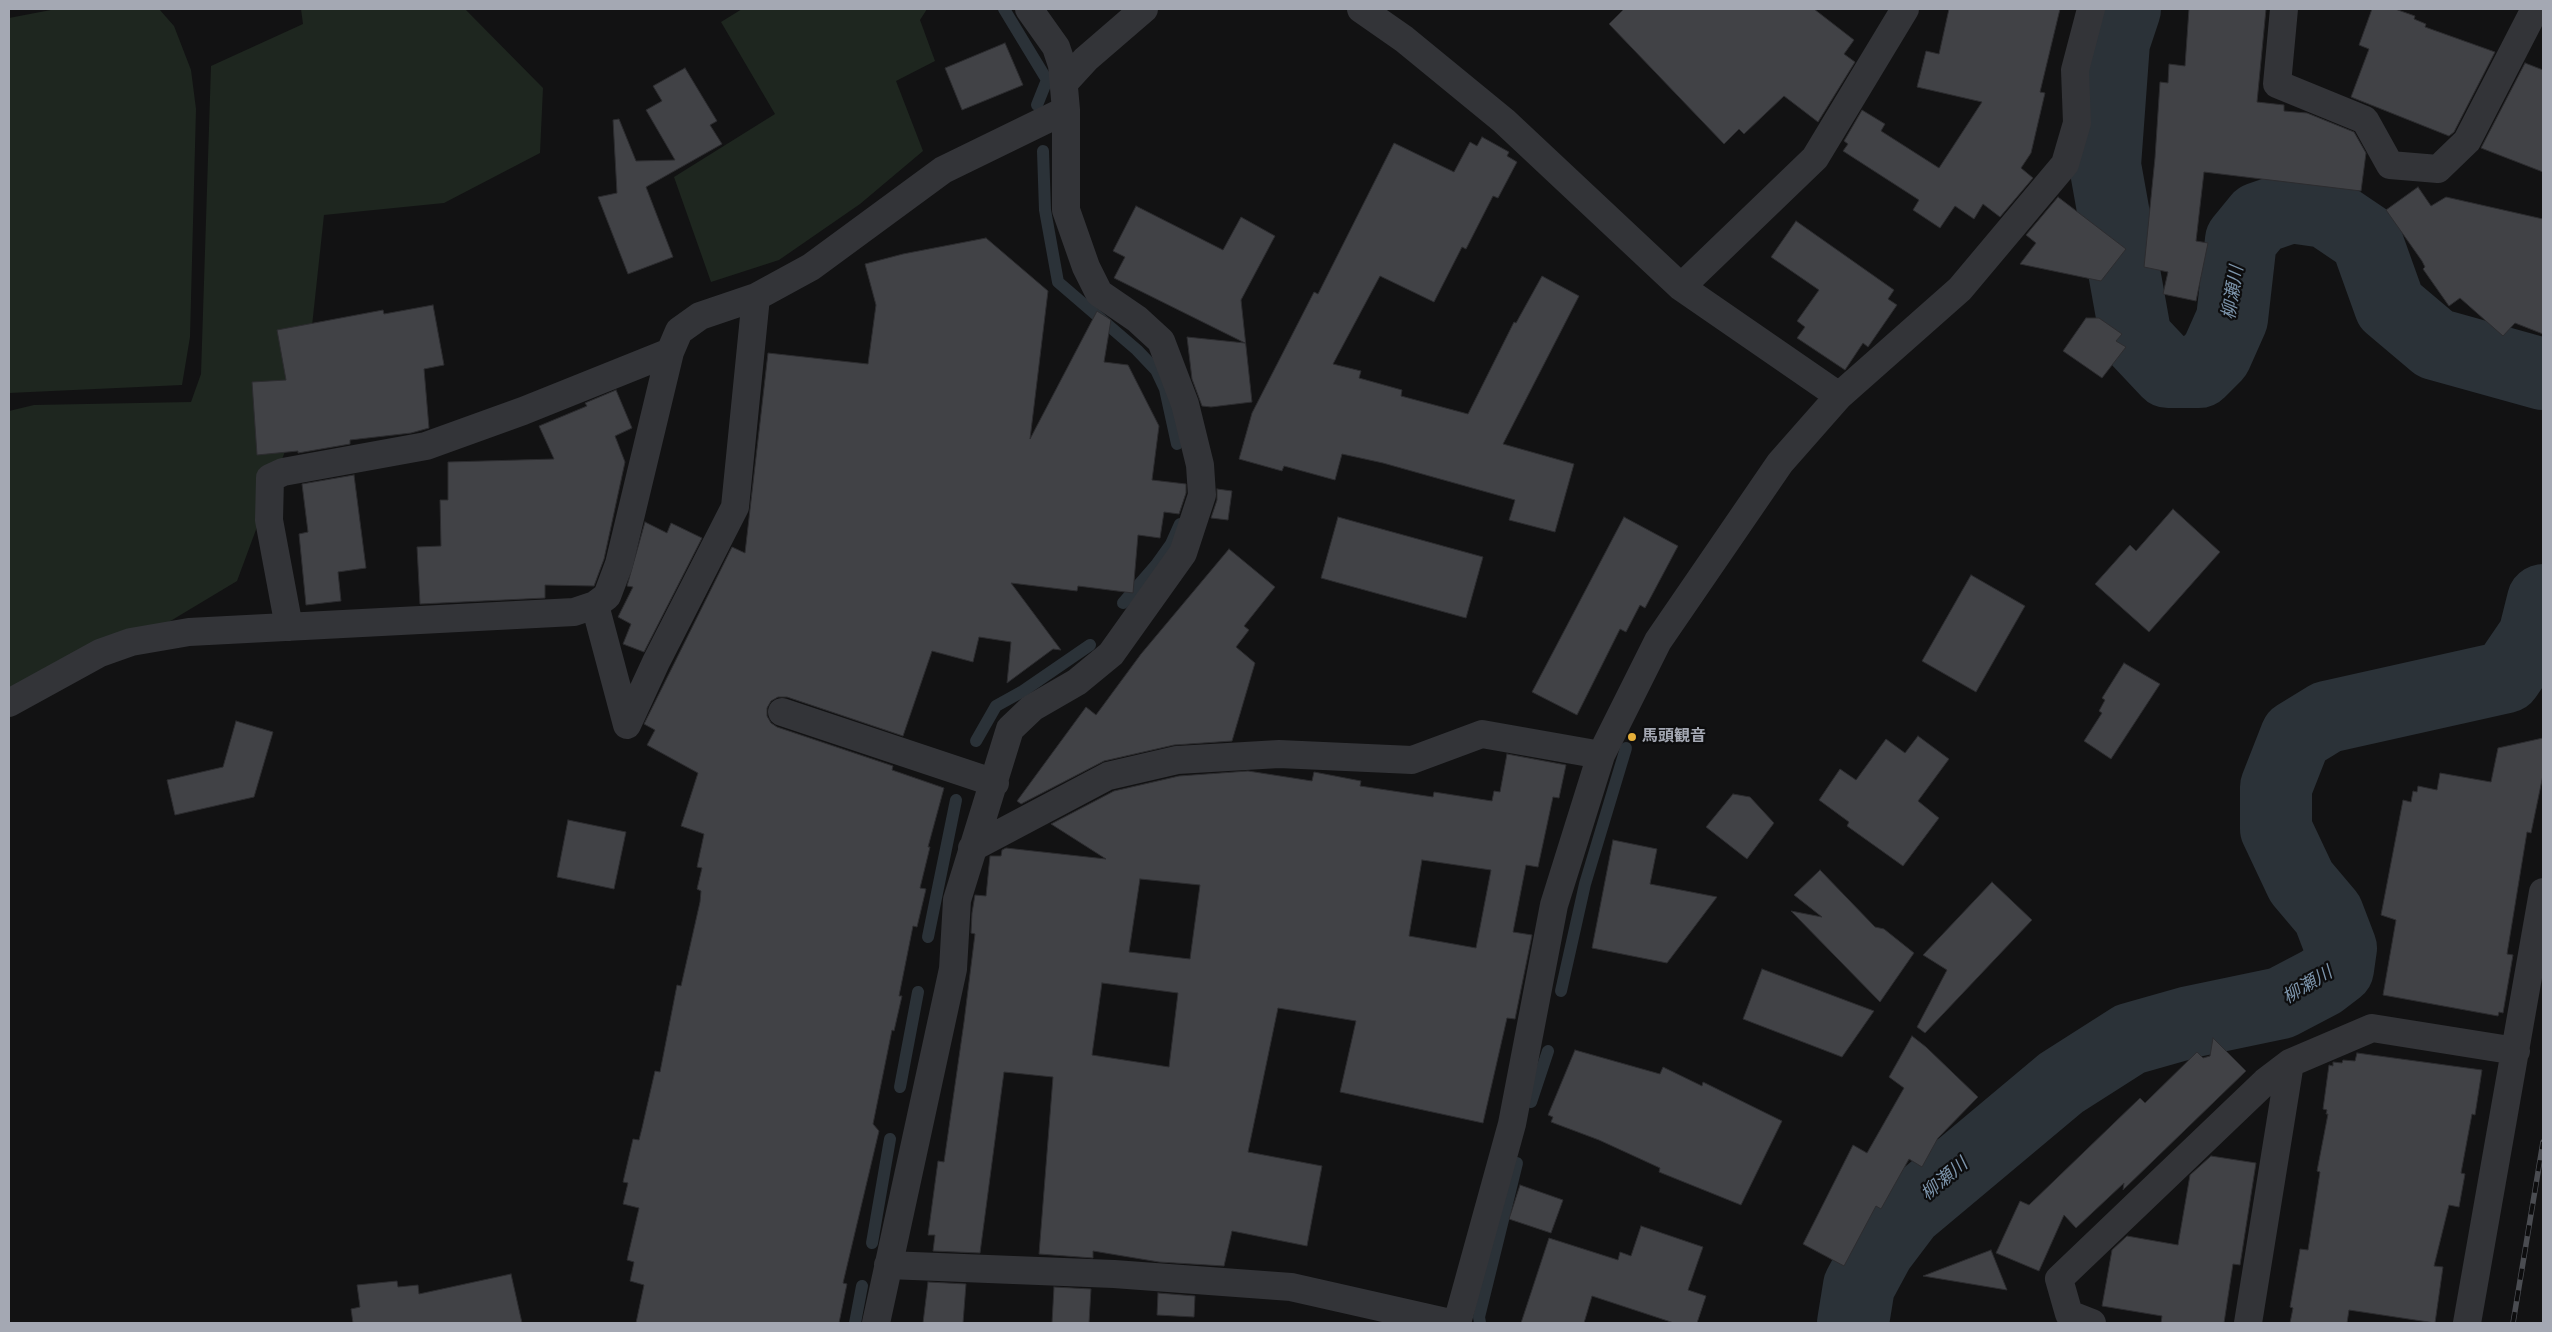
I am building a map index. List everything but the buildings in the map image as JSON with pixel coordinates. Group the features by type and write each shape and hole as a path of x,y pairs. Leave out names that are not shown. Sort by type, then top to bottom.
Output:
{"street":[{"path":"876,1323 953,969 957,900 972,848 995,783 1010,728 1032,708 1077,682 1111,654 1183,553 1202,495 1200,465 1185,404 1161,341 1137,319 1099,293 1066,210 1066,110 1062,65 1056,48 1030,9"},
{"path":"1064,83 1086,59 1144,9"},
{"path":"1361,9 1404,39 1504,121 1681,287 1839,396"},
{"path":"1681,287 1815,158 1905,9"},
{"path":"1457,1323 1512,1124 1554,905 1601,755 1658,641 1780,463 1839,396 1960,289 2065,164 2077,123 2075,70 2092,9"},
{"path":"2284,9 2277,84 2365,120 2390,165 2438,170 2467,142 2535,9"},
{"path":"9,703 100,653 131,642 189,632 574,612 595,605 607,596 619,564 670,352 678,331 700,316 756,297 811,267 943,170 1066,110"},
{"path":"595,605 627,725 735,507 756,297"},
{"path":"289,626 269,520 270,478 283,472 426,446 523,411 670,352"},
{"path":"782,712 995,783"},
{"path":"972,848 1108,776 1177,760 1280,754 1412,760 1482,734 1601,755"},
{"path":"2467,1323 2543,892"},
{"path":"2092,1323 2069,1314 2059,1279 2265,1082 2290,1063 2372,1028 2516,1052"},
{"path":"2248,1323 2290,1063"},
{"path":"888,1265 1114,1274 1291,1287 1450,1323"}],"shaded area":[{"path":"56,9 159,9 174,26 191,70 196,109 190,337 182,385 9,393 9,18"},
{"path":"301,9 465,9 543,88 540,153 444,203 324,215 304,400 237,581 9,718 9,411 34,405 191,402 201,374 211,66 303,24"},
{"path":"742,9 927,9 920,20 935,61 896,81 923,151 860,204 779,260 711,282 674,177 775,114 721,22"}],"waterway":[{"path":"1004,9 1047,80 1037,105"},
{"name":"柳瀬川","path":"2125,9 2114,42 2105,165 2136,338 2168,372 2199,372 2216,355 2232,319 2241,240 2259,218 2291,207 2326,212 2366,239 2390,306 2435,344 2543,374"},
{"path":"1043,151 1045,210 1058,282 1137,350 1156,370 1165,389 1177,444"},
{"path":"1123,603 1156,565 1171,544 1180,524"},
{"name":"柳瀬川","path":"1853,1323 1859,1286 1879,1249 1907,1212 2061,1083 2130,1039 2190,1022 2281,1003 2321,982 2338,969 2341,948 2328,914 2301,882 2276,829 2276,787 2296,736 2327,717 2506,677 2534,636 2543,600"},
{"path":"976,741 996,706 1023,691 1090,645"},
{"path":"1561,991 1585,884 1626,748"},
{"path":"928,937 956,800"},
{"path":"900,1087 918,992"},
{"path":"1531,1102 1548,1051"},
{"path":"872,1243 890,1139"},
{"path":"1480,1323 1479,1317 1517,1163"},
{"path":"855,1323 862,1286"}],"railway":[{"path":"2513,1323 2543,1142"}],"place":[{"name":"馬頭観音","path":"1632,737"}]}
